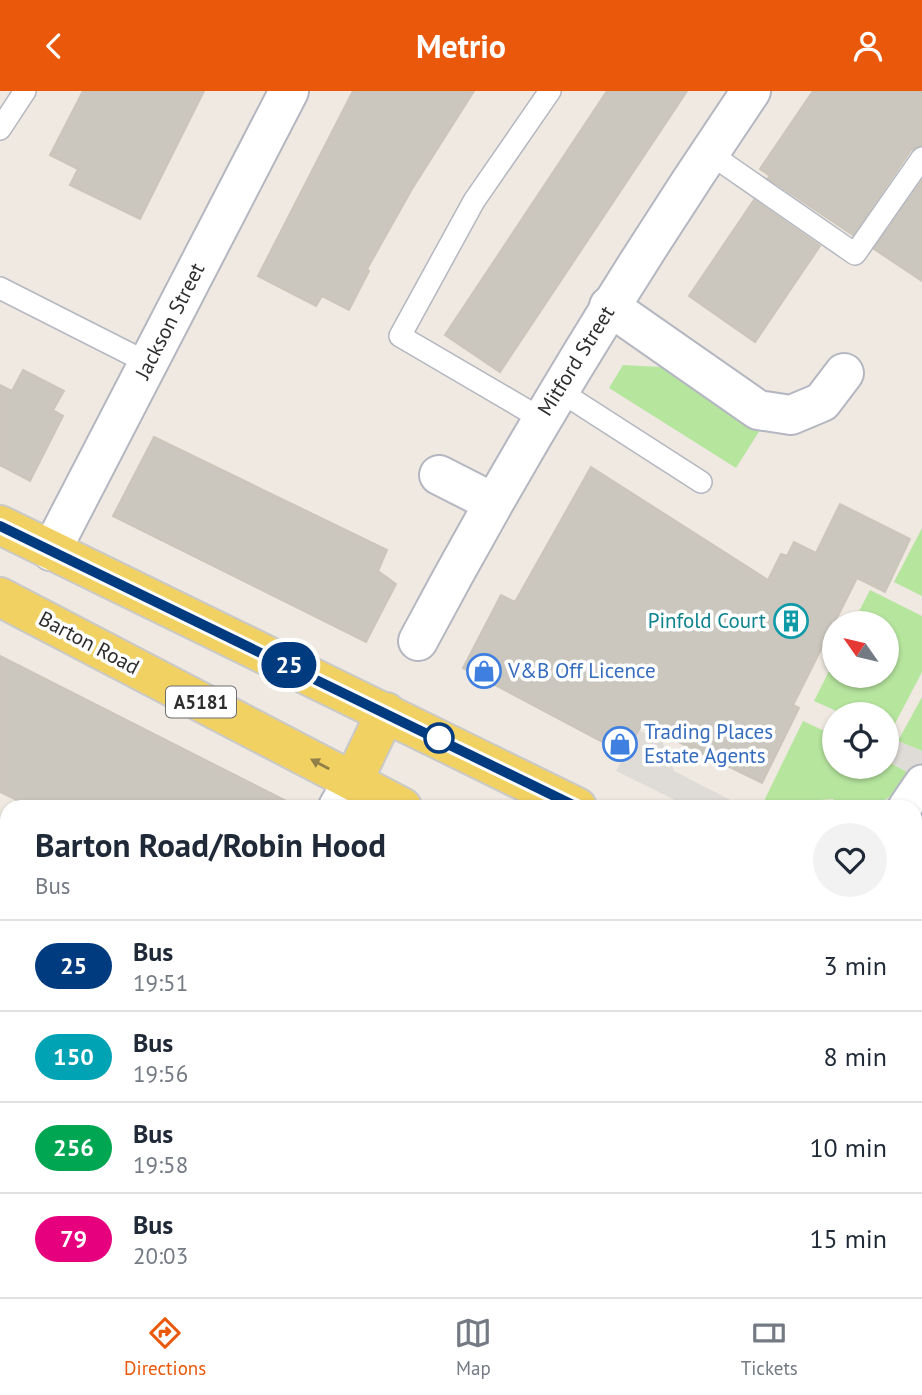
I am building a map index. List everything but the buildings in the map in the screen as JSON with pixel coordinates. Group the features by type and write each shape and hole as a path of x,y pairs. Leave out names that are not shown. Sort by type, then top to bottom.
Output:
{"main road":[{"path":"0,526 563,800"},
{"name":"Barton Road","path":"0,597 346,794 372,800"},
{"path":"346,794 386,712"}],"street":[{"name":"Jackson Street","path":"51,551 289,91"},
{"name":"Mitford Street","path":"418,641 492,502 549,404 609,306 751,91"},
{"path":"609,306 758,410 791,415 822,402 844,373"},
{"path":"439,475 492,502"},
{"path":"910,800 922,782"}],"lane":[{"path":"0,129 25,91"},
{"path":"550,91 474,201 400,336 549,404 701,482"},
{"path":"709,153 855,254 922,158"},
{"path":"0,288 148,363"}],"green space":[{"path":"623,365 661,367 760,430 736,468 609,388"},
{"path":"922,528 922,596 894,582"},
{"path":"870,590 922,616 922,672 899,716 899,702 822,702 822,705 814,701 822,685 822,688 900,688 900,611 859,611"},
{"path":"922,697 922,751 899,739"},
{"path":"803,721 822,730 822,779 899,779 899,768 911,774 884,800 764,800"}],"shaded area":[{"path":"638,730 662,741 674,771 730,800 675,800 616,771"},
{"path":"899,741 922,751 922,800 885,800 892,797 910,773 899,767"}],"bus line":[{"name":"25","path":"0,526 563,800"}],"place":[{"name":"Pinfold Court","path":"791,621"},
{"name":"V&B Off Licence","path":"484,671"},
{"name":"Trading Places Estate Agents","path":"620,744"}]}
